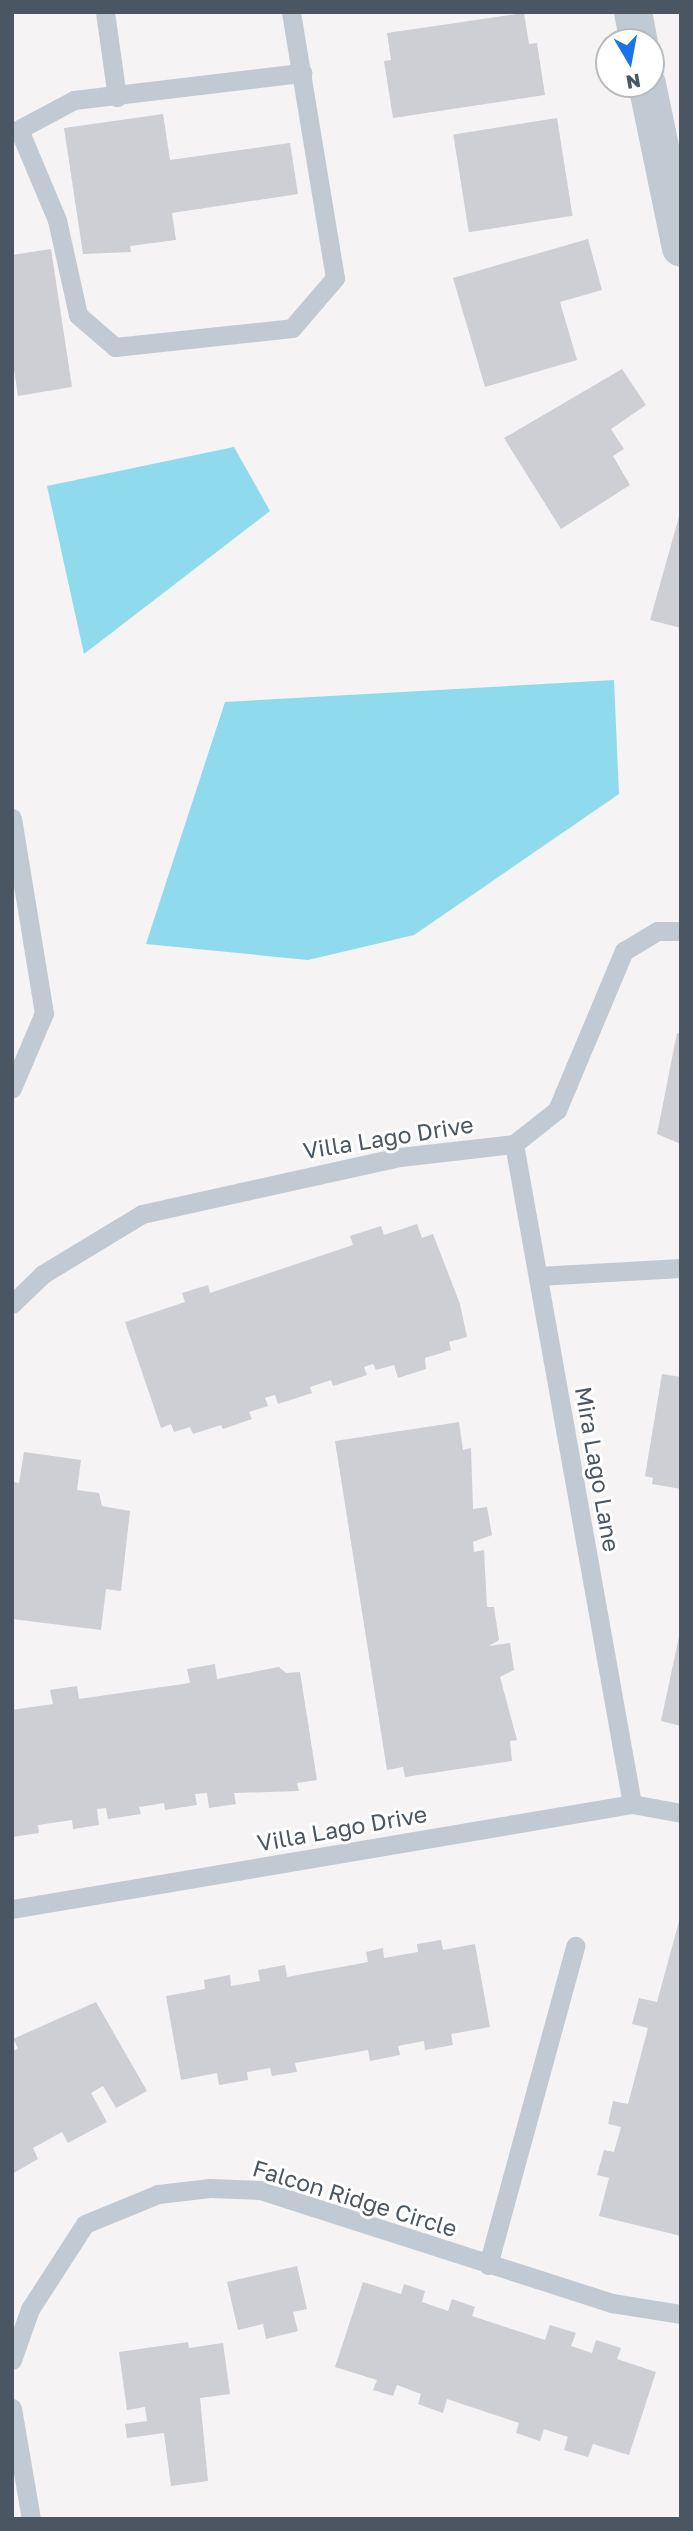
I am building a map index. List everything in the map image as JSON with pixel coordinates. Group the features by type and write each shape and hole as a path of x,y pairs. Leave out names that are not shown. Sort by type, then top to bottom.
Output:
{"street":[{"path":"650,98 678,229"}],"lane":[{"path":"105,12 117,97"},
{"path":"291,12 302,73 335,278 292,328 115,347 78,315 57,220 16,133 74,100 302,73"},
{"path":"12,818 44,1013 12,1088"},
{"name":"Villa Lago Drive","path":"12,1303 43,1274 142,1214 292,1177 514,1144 557,1110 624,951 657,931 681,931"},
{"name":"Mira Lago Lane","path":"514,1144 632,1804"},
{"path":"538,1276 681,1268"},
{"name":"Villa Lago Drive","path":"12,1909 632,1804 681,1813"},
{"path":"488,2265 575,1946"},
{"name":"Falcon Ridge Circle","path":"12,2360 30,2309 85,2224 158,2194 260,2190 612,2303 681,2314"},
{"path":"12,2408 14,2447 31,2519"}],"water":[{"path":"234,447 270,511 84,654 47,486"},
{"path":"614,680 619,794 414,935 308,960 146,944 225,702"}],"building":[{"path":"524,13 529,44 537,43 545,95 393,118 384,61 391,60 387,33"},
{"path":"163,114 170,160 290,143 298,194 172,213 176,240 130,246 131,252 83,254 64,128"},
{"path":"557,118 572,216 469,232 453,134"},
{"path":"588,239 602,290 560,302 577,360 485,387 453,278"},
{"path":"51,249 72,387 18,396 12,356 12,255"},
{"path":"622,369 646,405 611,429 624,449 613,456 630,485 561,529 504,438"},
{"path":"681,513 681,628 650,620"},
{"path":"677,1033 681,1034 681,1144 657,1134"},
{"path":"417,1224 422,1238 433,1234 460,1304 467,1337 449,1342 451,1350 425,1358 426,1369 398,1378 394,1365 376,1370 373,1364 364,1367 367,1375 333,1386 331,1380 310,1387 312,1393 278,1404 275,1395 265,1398 268,1406 249,1412 252,1419 223,1429 221,1425 193,1434 190,1427 174,1432 171,1424 161,1428 125,1322 185,1302 182,1293 208,1285 210,1293 353,1245 350,1236 381,1226 384,1235"},
{"path":"662,1374 681,1377 681,1489 652,1484 653,1478 645,1476"},
{"path":"459,1422 463,1450 471,1448 473,1509 487,1507 492,1535 473,1542 474,1552 484,1550 487,1607 494,1607 499,1640 489,1646 510,1643 514,1670 500,1677 517,1740 510,1741 512,1761 405,1777 403,1767 387,1770 335,1441"},
{"path":"24,1452 81,1460 77,1490 99,1493 102,1506 130,1511 121,1591 106,1589 101,1630 12,1619 12,1482 19,1483"},
{"path":"681,1632 681,1726 661,1721"},
{"path":"215,1664 217,1679 279,1667 286,1673 300,1672 317,1780 297,1783 299,1791 234,1793 236,1804 209,1808 207,1793 195,1794 197,1805 165,1810 164,1803 139,1807 141,1814 108,1819 106,1808 97,1809 99,1825 73,1829 72,1820 38,1825 39,1833 12,1837 12,1710 53,1704 50,1690 77,1686 79,1699 190,1683 187,1669"},
{"path":"681,1914 681,2236 599,2216 609,2178 597,2175 604,2150 614,2152 621,2127 608,2124 613,2101 628,2104 648,2028 632,2024 639,1998 657,2002"},
{"path":"441,1940 443,1950 475,1944 490,2027 451,2034 453,2045 425,2050 424,2041 398,2046 400,2055 370,2061 368,2050 295,2063 297,2072 272,2076 270,2068 247,2072 248,2080 219,2085 217,2073 181,2080 166,1996 205,1989 204,1980 230,1975 231,1986 260,1981 258,1970 285,1965 287,1977 368,1962 366,1952 383,1948 384,1958 418,1952 417,1944"},
{"path":"96,2002 147,2091 116,2108 103,2086 91,2093 107,2122 68,2143 62,2132 33,2148 38,2159 12,2174 12,2052 18,2048 13,2039"},
{"path":"297,2266 307,2309 293,2312 298,2331 266,2339 263,2324 238,2330 227,2282"},
{"path":"363,2282 401,2294 404,2284 425,2291 422,2302 448,2311 452,2299 475,2307 472,2316 545,2340 550,2325 576,2333 571,2346 592,2353 596,2340 621,2348 617,2359 656,2372 629,2455 593,2444 588,2457 564,2450 568,2437 544,2429 540,2441 516,2433 519,2423 447,2399 443,2413 418,2404 421,2394 397,2385 393,2396 373,2390 377,2380 335,2367"},
{"path":"188,2342 189,2348 223,2343 230,2394 200,2398 208,2481 171,2486 164,2433 127,2438 125,2424 147,2421 145,2407 127,2410 119,2352"}]}
